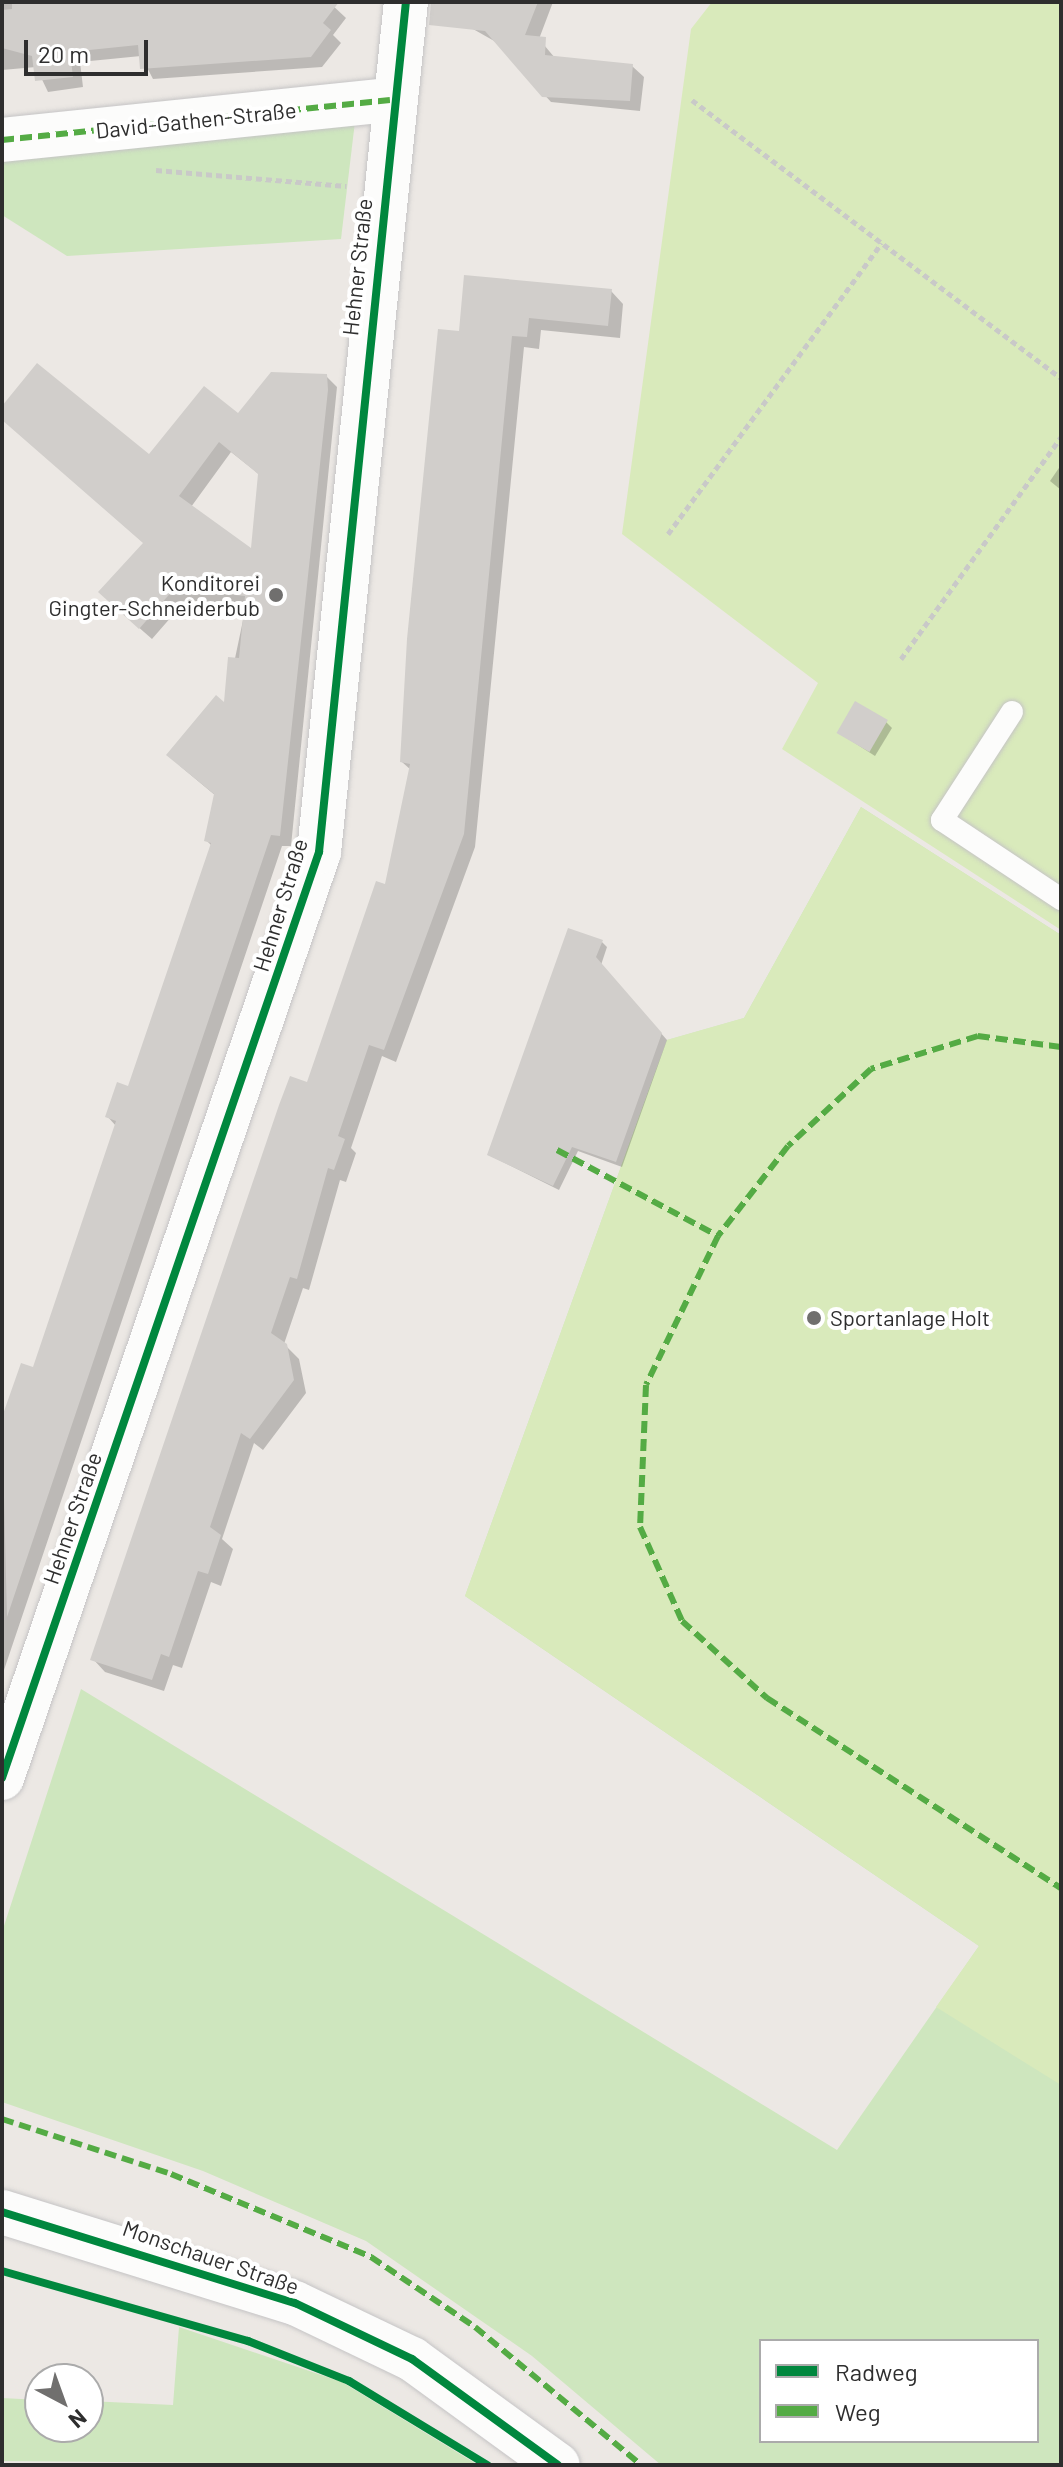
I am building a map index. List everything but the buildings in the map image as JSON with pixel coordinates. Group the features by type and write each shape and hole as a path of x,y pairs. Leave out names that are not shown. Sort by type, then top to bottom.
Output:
{"street":[{"name":"Hehner Straße","path":"2,1778 319,852 390,100 406,2"},
{"name":"David-Gathen-Straße","path":"2,140 390,100"},
{"name":"Monschauer Straße","path":"2,2212 143,2250 295,2303 412,2359 558,2465"}],"lane":[{"path":"1012,712 942,820 1061,899"}],"path":[{"path":"692,100 1061,378"},
{"path":"144,170 382,189"},
{"path":"668,534 882,243"},
{"path":"901,659 1061,437"}],"green space":[{"path":"712,2 1061,2 1061,930 782,749 818,683 622,534 691,29"},
{"path":"356,113 341,239 67,256 2,215 2,153"},
{"path":"861,807 1061,935 1061,2465 661,2465 532,2356 366,2241 203,2171 2,2102 2,1932 81,1689 837,2150 979,1946 465,1596 667,1040 744,1018"},
{"name":"Sportanlage Holt","path":"861,807 1061,935 1061,2085 936,2007 979,1946 465,1596 667,1040 744,1018"},
{"path":"179,2327 342,2382 478,2465 2,2461 2,2398 24,2399 24,2443 104,2443 104,2402 173,2405"}],"marked path":[{"path":"2,140 390,100"},
{"path":"1061,1047 978,1036 871,1069 788,1146 718,1236 646,1385 640,1527 682,1621 767,1698 1061,1888"},
{"path":"557,1150 718,1236"},
{"path":"2,2119 171,2174 371,2257 475,2327 641,2465"}],"cycle path":[{"path":"2,1778 319,852 406,2"},
{"path":"2,2212 295,2303 412,2359 558,2465"},
{"path":"2,2271 248,2341 349,2381 487,2465"}],"place":[{"name":"Konditorei Gingter-Schneiderbub","path":"276,595"},
{"name":"Sportanlage Holt","path":"814,1318"}]}
